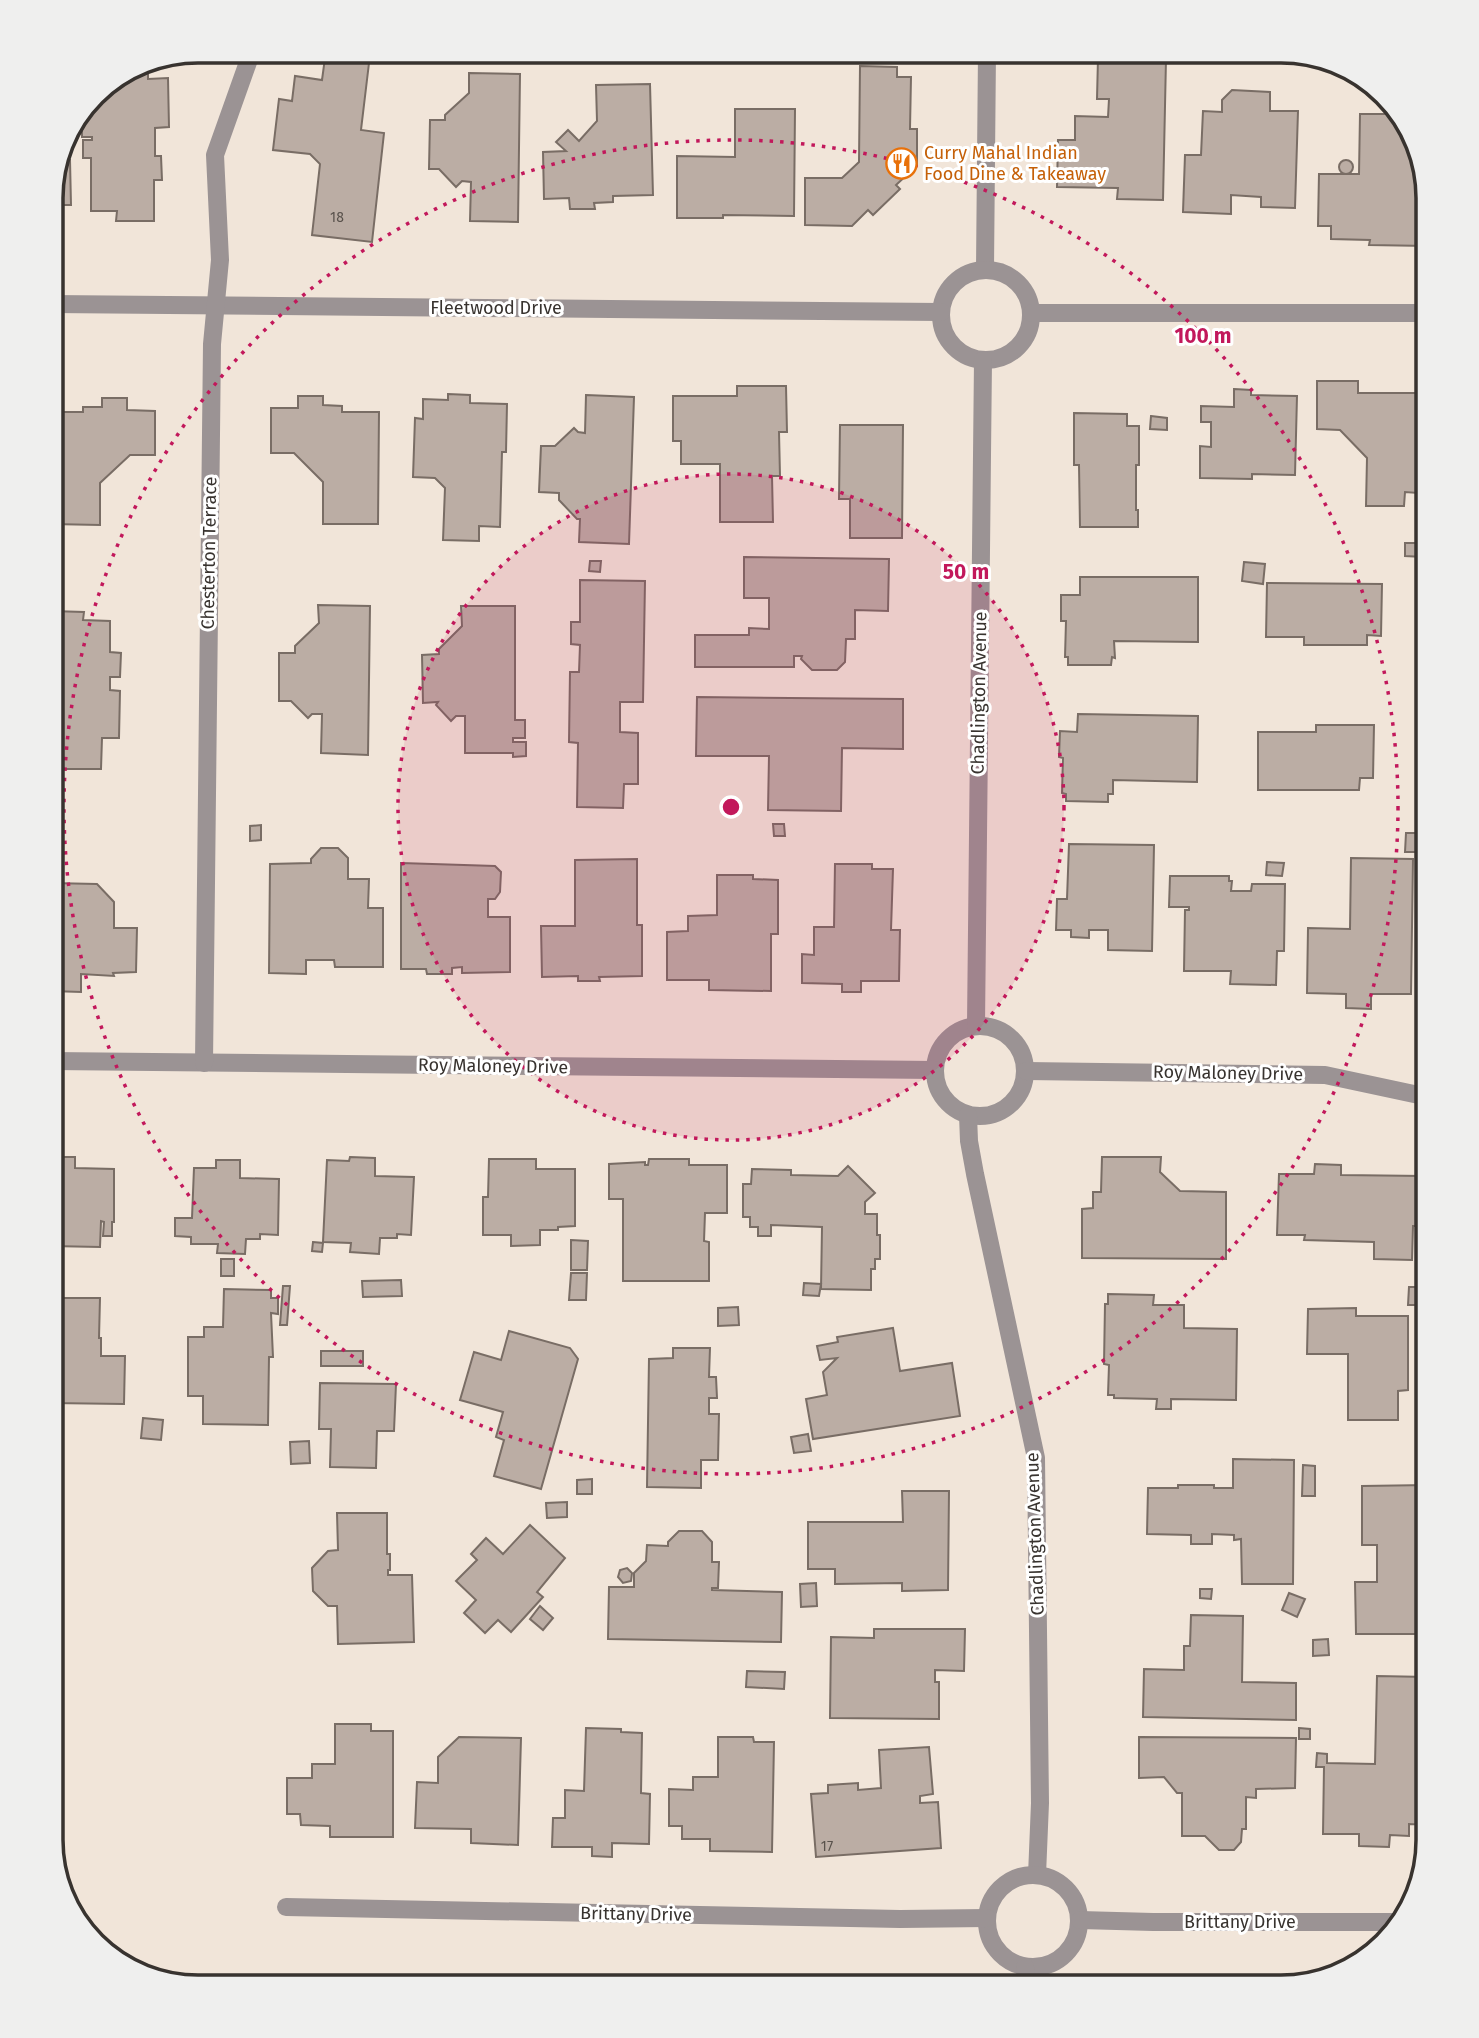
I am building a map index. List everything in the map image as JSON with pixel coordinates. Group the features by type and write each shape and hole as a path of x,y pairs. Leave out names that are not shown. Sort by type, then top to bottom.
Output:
{"street":[{"name":"Chesterton Terrace","path":"204,1063 212,344 220,260 215,155 248,63"},
{"path":"985,269 987,63"},
{"path":"985,269 999,271 1022,286 1030,299 1032,313 1030,328 1018,347 998,359 983,360 969,357 952,344 942,326 940,312 950,286 959,277 985,269"},
{"name":"Fleetwood Drive","path":"63,304 940,312"},
{"path":"1032,313 1416,313"},
{"name":"Chadlington Avenue","path":"976,1026 983,360"},
{"path":"976,1026 991,1027 1005,1033 1016,1043 1023,1056 1026,1071 1017,1097 995,1114 982,1116 968,1115 954,1109 936,1085 934,1070 942,1045 963,1028 976,1026"},
{"name":"Roy Maloney Drive","path":"63,1061 934,1070"},
{"name":"Roy Maloney Drive","path":"1026,1071 1325,1075 1416,1094"},
{"name":"Chadlington Avenue","path":"968,1115 975,1174 1036,1458 1040,1803 1037,1875"},
{"path":"1037,1875 1062,1885 1071,1895 1080,1920 1075,1940 1064,1956 1052,1964 1025,1967 1012,1963 1001,1955 988,1931 987,1917 998,1891 1023,1876 1037,1875"},
{"name":"Brittany Drive","path":"286,1907 886,1919 987,1917"},
{"name":"Brittany Drive","path":"1080,1920 1388,1922"},
{"path":"1025,1967 1025,1975"}],"building":[{"path":"324,63 369,63 361,130 384,133 372,242 312,235 320,164 310,154 273,150 279,99 292,101 295,76 322,80"},
{"path":"1098,63 1166,63 1163,200 1117,199 1118,188 1057,187 1058,140 1075,140 1075,116 1108,117 1109,99 1097,99"},
{"path":"860,66 897,67 897,77 911,77 910,129 917,129 917,166 910,167 910,172 896,185 900,189 873,215 868,210 852,226 805,225 805,178 842,178 859,162"},
{"path":"148,73 148,79 168,78 169,127 155,128 155,156 161,156 162,180 154,180 154,221 116,221 117,211 91,211 91,158 83,158 83,140 92,140 92,137 82,137 82,129 97,109 123,86"},
{"path":"469,73 520,74 518,222 470,221 471,182 462,181 456,187 439,169 429,169 430,120 445,120 445,115 469,93"},
{"path":"650,84 653,195 613,196 613,202 594,203 595,209 570,209 569,198 544,199 543,152 566,151 556,142 568,130 579,141 597,121 596,85"},
{"path":"1232,90 1270,92 1270,111 1298,111 1295,208 1261,207 1261,197 1231,195 1231,214 1183,212 1185,155 1201,155 1203,111 1222,112 1222,100"},
{"path":"735,109 795,109 794,216 723,215 723,218 677,218 677,156 735,157"},
{"path":"1360,114 1386,114 1398,131 1411,163 1415,181 1416,246 1369,245 1370,240 1331,239 1331,226 1318,226 1319,174 1359,174"},
{"path":"69,160 70,160 71,205 63,205 64,181"},
{"path":"1346,160 1351,162 1351,172 1346,174 1341,172 1339,167 1341,162"},
{"path":"1317,381 1358,381 1358,393 1416,393 1416,493 1405,492 1404,506 1366,506 1367,458 1340,430 1317,429"},
{"path":"737,386 786,386 787,432 779,432 780,476 772,476 773,522 720,522 720,464 681,464 681,441 673,441 673,396 737,396"},
{"path":"1234,389 1251,390 1251,395 1297,396 1295,475 1252,474 1252,479 1200,478 1200,446 1211,447 1211,422 1201,422 1201,406 1234,407"},
{"path":"448,394 470,395 470,403 507,404 506,452 502,452 500,527 479,526 479,541 443,540 445,488 435,478 413,477 415,418 423,419 423,399 448,400"},
{"path":"586,395 634,397 629,544 579,542 580,519 559,500 559,493 539,492 541,446 555,446 574,428 585,433"},
{"path":"298,396 323,396 323,405 342,406 342,412 379,412 378,524 323,524 323,482 294,453 271,453 271,408 298,408"},
{"path":"102,398 127,398 127,410 155,411 155,455 130,455 100,483 100,525 63,524 63,412 83,412 83,407 102,407"},
{"path":"1074,413 1127,414 1127,426 1139,426 1139,465 1136,465 1138,527 1080,527 1079,465 1074,465"},
{"path":"1151,416 1167,418 1167,430 1150,429"},
{"path":"840,425 903,425 902,538 850,538 850,499 839,499"},
{"path":"1405,543 1416,543 1416,557 1405,556"},
{"path":"744,557 889,559 888,611 855,610 855,639 846,639 845,662 837,670 812,670 801,659 802,656 794,656 794,667 695,667 695,635 749,635 749,628 769,629 769,598 744,598"},
{"path":"590,561 601,561 600,572 589,571"},
{"path":"1244,562 1265,564 1263,584 1242,581"},
{"path":"1080,577 1198,577 1198,642 1114,641 1115,658 1112,657 1111,665 1068,665 1068,657 1065,657 1066,621 1061,621 1061,595 1080,595"},
{"path":"580,580 645,581 643,702 620,702 620,732 638,733 638,784 624,784 623,808 577,807 578,743 569,742 570,672 579,672 580,645 571,644 571,622 580,622"},
{"path":"1267,583 1382,584 1381,636 1367,635 1367,645 1304,645 1304,637 1266,637"},
{"path":"318,605 370,606 368,755 321,753 322,714 312,714 308,718 291,701 279,701 279,653 295,653 295,646 319,623"},
{"path":"461,606 515,606 515,720 525,720 525,738 513,738 513,742 526,742 526,756 513,757 513,753 465,753 465,716 456,716 451,721 436,705 438,702 423,703 422,655 439,654 439,649 462,626"},
{"path":"63,611 84,612 83,620 110,621 110,652 121,653 120,677 110,677 110,690 120,691 119,738 102,738 101,769 63,769"},
{"path":"697,697 903,699 903,749 842,748 841,811 768,810 769,756 696,756"},
{"path":"1078,714 1198,716 1197,782 1113,780 1113,794 1108,794 1108,802 1066,801 1066,794 1062,793 1063,758 1059,757 1060,731 1077,732"},
{"path":"1316,725 1374,725 1373,778 1360,778 1359,790 1258,790 1258,732 1316,732"},
{"path":"773,824 784,824 785,836 774,836"},
{"path":"261,825 261,840 250,841 250,826"},
{"path":"1406,833 1416,833 1416,852 1405,852"},
{"path":"1069,844 1154,845 1152,951 1108,950 1108,930 1089,930 1089,938 1071,937 1071,930 1056,930 1057,899 1067,899"},
{"path":"321,848 338,848 348,858 348,879 369,879 368,908 383,908 383,967 335,967 334,960 306,960 306,974 269,973 270,864 311,863 311,859"},
{"path":"1351,858 1413,859 1411,994 1371,994 1371,1009 1346,1008 1346,994 1307,993 1308,928 1350,929"},
{"path":"637,859 637,925 642,925 642,976 599,977 600,981 578,981 578,976 542,977 541,926 575,926 575,860"},
{"path":"1267,862 1284,863 1282,876 1266,875"},
{"path":"401,863 495,866 501,872 500,892 495,899 488,899 488,917 510,917 510,972 462,973 462,967 452,968 452,974 427,974 426,969 401,969"},
{"path":"835,864 872,864 872,869 893,869 891,930 900,930 899,981 861,981 861,992 842,992 842,984 802,983 802,954 814,955 814,927 834,927"},
{"path":"717,875 753,875 753,879 778,880 778,934 771,934 771,991 709,990 709,980 667,980 667,932 688,931 688,916 717,915"},
{"path":"1170,876 1229,876 1229,881 1232,881 1231,891 1251,891 1252,884 1285,884 1284,951 1277,951 1276,985 1230,984 1231,971 1184,971 1185,910 1189,910 1189,907 1169,907"},
{"path":"63,883 97,884 114,902 114,928 137,928 136,972 113,973 114,976 81,974 81,992 63,991"},
{"path":"63,1157 75,1157 75,1168 114,1169 112,1236 103,1236 104,1222 101,1221 100,1247 63,1246"},
{"path":"350,1157 375,1158 375,1176 414,1177 411,1235 397,1234 397,1238 380,1238 379,1254 350,1252 351,1243 323,1242 327,1160 349,1161"},
{"path":"1102,1157 1161,1157 1160,1172 1180,1191 1226,1192 1226,1259 1082,1258 1082,1209 1093,1208 1093,1192 1101,1192"},
{"path":"489,1159 536,1159 536,1169 575,1169 575,1226 540,1230 540,1245 511,1246 511,1235 483,1235 483,1197 488,1197"},
{"path":"649,1159 689,1159 689,1165 727,1165 727,1213 705,1213 704,1241 709,1242 709,1281 623,1281 623,1199 609,1199 609,1164 645,1162 645,1165 648,1165"},
{"path":"216,1160 240,1160 240,1178 279,1179 278,1235 260,1234 260,1239 246,1239 245,1254 217,1253 218,1244 191,1244 191,1237 175,1236 175,1218 192,1218 194,1168 216,1168"},
{"path":"1315,1164 1341,1165 1341,1175 1416,1176 1416,1226 1413,1226 1412,1260 1374,1259 1374,1242 1304,1240 1305,1235 1277,1235 1279,1174 1314,1174"},
{"path":"848,1166 875,1193 865,1202 865,1214 877,1214 877,1235 880,1235 880,1259 875,1259 875,1269 871,1269 871,1290 821,1289 822,1227 771,1225 771,1236 758,1236 758,1227 750,1227 750,1217 743,1217 743,1184 751,1184 752,1169 791,1170 791,1175 838,1176"},
{"path":"571,1240 588,1241 587,1270 571,1270"},
{"path":"313,1242 323,1243 322,1252 312,1251"},
{"path":"221,1259 234,1259 234,1276 221,1276"},
{"path":"571,1273 587,1273 586,1300 569,1300"},
{"path":"401,1280 402,1296 363,1297 362,1281"},
{"path":"804,1283 821,1284 819,1296 803,1295"},
{"path":"283,1286 290,1286 287,1325 280,1325"},
{"path":"1409,1287 1416,1287 1416,1305 1408,1305"},
{"path":"224,1289 271,1290 271,1298 278,1298 278,1314 271,1313 273,1357 269,1357 268,1425 203,1424 203,1396 188,1396 188,1337 204,1337 204,1327 223,1327"},
{"path":"1108,1294 1154,1295 1153,1305 1184,1305 1184,1328 1237,1329 1236,1400 1171,1399 1171,1409 1156,1409 1157,1399 1114,1398 1114,1395 1108,1395 1109,1365 1104,1364 1105,1304 1108,1304"},
{"path":"63,1298 100,1298 101,1356 125,1356 124,1404 63,1403"},
{"path":"738,1307 739,1325 718,1326 718,1308"},
{"path":"1356,1308 1356,1316 1408,1316 1408,1390 1398,1391 1398,1420 1348,1420 1348,1354 1307,1354 1308,1309"},
{"path":"893,1328 900,1371 952,1363 960,1416 813,1439 806,1399 827,1395 823,1372 837,1358 820,1360 817,1346 838,1342 837,1337"},
{"path":"509,1331 570,1348 578,1359 541,1489 494,1476 504,1440 496,1437 503,1412 460,1400 474,1352 501,1360"},
{"path":"673,1348 710,1348 709,1377 716,1377 717,1398 709,1398 709,1414 719,1414 718,1460 701,1460 701,1488 647,1487 649,1359 673,1358"},
{"path":"321,1351 363,1351 363,1366 321,1366"},
{"path":"320,1383 396,1384 394,1431 377,1431 376,1468 330,1467 331,1429 319,1429"},
{"path":"143,1418 163,1420 161,1440 141,1438"},
{"path":"808,1434 811,1451 794,1453 791,1437"},
{"path":"309,1441 310,1463 291,1464 290,1442"},
{"path":"1233,1459 1294,1460 1293,1584 1242,1584 1241,1539 1234,1540 1234,1535 1212,1534 1212,1544 1191,1544 1191,1535 1147,1534 1148,1488 1214,1485 1214,1488 1233,1488"},
{"path":"1303,1465 1315,1466 1315,1496 1302,1496"},
{"path":"592,1479 592,1494 577,1494 577,1480"},
{"path":"1416,1485 1416,1634 1356,1634 1355,1582 1377,1582 1377,1545 1362,1545 1362,1486"},
{"path":"902,1491 949,1491 948,1590 902,1591 902,1583 835,1584 835,1569 808,1569 808,1522 903,1522"},
{"path":"567,1502 567,1517 547,1518 546,1503"},
{"path":"337,1513 387,1513 387,1554 390,1554 388,1575 412,1575 414,1642 338,1644 337,1606 328,1606 313,1591 312,1568 328,1551 338,1550"},
{"path":"530,1525 565,1558 537,1592 543,1597 511,1632 498,1620 485,1633 464,1613 476,1600 456,1581 477,1560 471,1554 486,1538 503,1554"},
{"path":"679,1531 702,1531 712,1542 712,1562 719,1562 718,1588 712,1590 782,1592 781,1642 608,1639 609,1587 634,1587 634,1573 646,1561 647,1545 668,1546 668,1542"},
{"path":"627,1568 632,1573 631,1581 623,1583 618,1577 620,1570"},
{"path":"816,1583 817,1606 801,1607 800,1584"},
{"path":"1200,1589 1212,1589 1211,1599 1200,1598"},
{"path":"1289,1593 1305,1599 1297,1617 1282,1610"},
{"path":"540,1606 553,1618 543,1630 530,1619"},
{"path":"1191,1615 1243,1616 1242,1682 1296,1683 1296,1720 1143,1717 1144,1669 1184,1670 1184,1646 1190,1646"},
{"path":"874,1629 965,1629 964,1671 935,1670 935,1682 939,1682 939,1719 830,1718 831,1637 874,1638"},
{"path":"1328,1639 1329,1655 1313,1656 1313,1640"},
{"path":"747,1671 785,1672 784,1689 746,1687"},
{"path":"1377,1676 1416,1677 1416,1824 1409,1824 1409,1836 1390,1835 1389,1847 1359,1846 1359,1834 1323,1834 1324,1767 1316,1767 1317,1753 1327,1754 1327,1763 1375,1764"},
{"path":"335,1724 371,1724 371,1731 393,1731 393,1837 330,1837 330,1826 301,1825 300,1814 287,1814 287,1778 312,1778 312,1764 335,1764"},
{"path":"586,1728 621,1729 621,1732 642,1733 641,1793 650,1794 649,1844 612,1843 612,1857 592,1856 592,1847 552,1847 553,1818 565,1818 565,1790 584,1791"},
{"path":"1299,1728 1310,1729 1310,1739 1299,1739"},
{"path":"459,1737 521,1738 518,1845 471,1843 471,1829 415,1828 417,1782 438,1783 438,1757"},
{"path":"718,1737 753,1737 754,1742 774,1742 772,1852 710,1851 710,1839 682,1839 682,1826 669,1826 669,1789 693,1790 693,1777 718,1777"},
{"path":"1139,1737 1296,1738 1295,1788 1256,1789 1256,1798 1246,1797 1246,1829 1242,1829 1241,1842 1234,1850 1219,1850 1205,1836 1182,1836 1182,1793 1177,1793 1164,1777 1139,1778"},
{"path":"929,1747 933,1794 920,1796 920,1803 938,1802 941,1848 816,1857 811,1794 828,1793 828,1785 858,1783 858,1790 881,1788 879,1750"}],"place":[{"name":"Curry Mahal Indian Food Dine & Takeaway","path":"901,163"}]}
